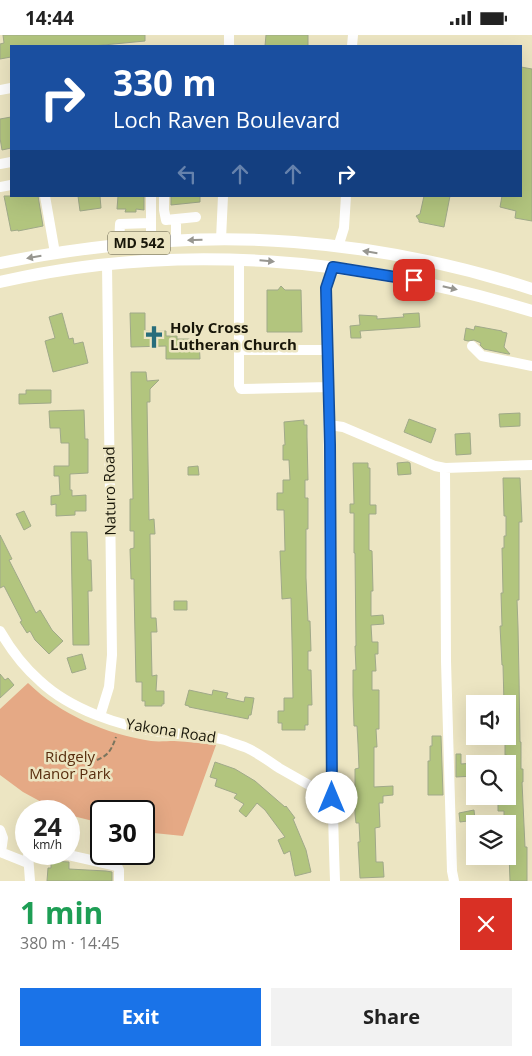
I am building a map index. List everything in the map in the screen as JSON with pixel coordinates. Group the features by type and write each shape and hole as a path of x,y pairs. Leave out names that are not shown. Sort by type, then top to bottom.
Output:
{"main road":[{"name":"MD 542","path":"0,263 55,253 176,240 286,241 402,257 493,277 532,289"},
{"path":"333,267 338,247"},
{"name":"MD 542","path":"0,282 107,264 175,259 239,259 333,267 395,277 496,299 532,311"}],"street":[{"path":"45,197 55,253"},
{"path":"151,197 151,242"},
{"path":"164,197 166,220 196,217"},
{"path":"222,239 223,197"},
{"path":"338,247 344,228 346,197"},
{"path":"176,219 176,240"},
{"path":"119,245 120,224 151,223"},
{"path":"239,259 239,385 241,389 329,387"},
{"name":"Naturo Road","path":"100,716 109,687 112,655 107,264"},
{"path":"333,267 326,288 329,387 332,798 335,881"},
{"path":"472,346 482,356 532,366"},
{"path":"239,350 328,350"},
{"path":"329,425 344,427 427,463 445,468 532,465"},
{"path":"445,468 446,661 452,871 454,881"},
{"name":"Yakona Road","path":"0,631 18,657 41,683 73,704 100,716 138,728 163,733 207,736 247,748 332,798"},
{"path":"0,830 3,838 1,852 15,855"},
{"path":"80,858 117,867 119,870 119,881"},
{"path":"29,865 30,881"}],"path":[{"path":"90,763 108,753 112,749 116,737"}],"green space":[{"name":"Ridgely Manor Park","path":"28,683 55,705 101,728 151,741 216,745 183,836 155,833 155,800 90,800 90,820 80,818 80,800 38,800 23,792 0,775 0,709"}],"building":[{"path":"3,35 145,35 145,41 103,45 10,45 10,57 0,59 0,44 4,43"},
{"path":"266,35 308,35 308,45 265,45"},
{"path":"522,67 532,69 532,221 515,218 516,211 500,207 502,197 522,197"},
{"path":"10,117 10,148 2,150 0,138 0,119"},
{"path":"4,196 38,197 43,226 11,231"},
{"path":"78,197 100,197 101,208 80,211"},
{"path":"118,197 144,197 144,210 136,209 136,212 125,212 126,209 117,209"},
{"path":"171,197 200,197 200,202 171,205"},
{"path":"424,197 450,197 444,227 419,222 416,216 420,214"},
{"path":"281,286 285,290 301,290 302,332 267,332 267,290 278,290"},
{"path":"62,313 69,339 73,338 74,344 83,342 88,363 53,372 45,341 55,338 49,317"},
{"name":"Holy Cross Lutheran Church","path":"130,313 145,313 145,331 166,331 166,336 177,336 177,339 199,339 200,359 166,359 166,346 131,347"},
{"path":"419,313 420,327 360,331 361,338 351,338 350,326 360,325 359,315 377,316 377,319 404,317 403,314"},
{"path":"475,326 507,333 504,347 510,354 484,349 480,345 481,343 474,340 464,340 466,328 474,330"},
{"path":"131,372 146,372 147,381 159,380 150,389 150,402 147,402 149,520 154,519 155,534 150,534 151,618 156,618 157,632 151,632 152,676 157,675 156,691 164,691 164,704 162,706 145,706 145,701 142,701 142,682 136,682 134,579 131,579 130,549 134,548 134,531 130,531 130,499 133,499"},
{"path":"26,390 51,390 51,403 19,404 19,394 26,394"},
{"path":"84,410 85,439 88,439 88,473 70,474 70,490 72,490 72,496 86,495 86,511 75,511 75,515 56,516 56,504 51,505 51,496 60,495 59,476 54,476 54,466 69,466 69,443 61,443 60,428 50,428 49,411"},
{"path":"520,413 520,426 500,427 499,414"},
{"path":"409,419 436,429 431,443 404,432"},
{"path":"304,420 304,425 307,425 308,480 305,480 305,498 308,498 308,529 306,529 306,578 311,651 308,651 308,670 311,670 312,705 308,705 308,725 305,725 305,730 282,730 282,723 278,723 278,711 284,711 284,698 293,698 292,641 291,598 282,599 280,551 285,551 284,510 277,510 277,493 283,493 283,480 290,480 289,460 283,460 283,445 285,445 284,422"},
{"path":"470,433 471,454 456,455 455,434"},
{"path":"353,463 368,463 368,468 370,468 370,505 376,505 376,514 369,514 369,550 372,551 373,591 371,591 371,616 383,615 384,624 371,625 372,642 378,642 378,654 375,654 376,671 372,671 372,690 379,690 379,729 376,729 377,747 374,747 374,787 393,786 393,795 383,796 383,803 379,803 380,827 375,828 376,862 383,862 384,877 360,878 359,823 356,823 355,814 355,769 359,768 357,726 354,726 353,695 353,670 356,670 355,553 354,513 350,513 350,504 354,504"},
{"path":"397,463 410,463 411,474 398,475"},
{"path":"198,466 199,475 188,475 188,467"},
{"path":"503,478 520,478 522,522 519,522 519,600 517,600 520,742 521,769 523,769 525,847 527,847 527,881 510,881 509,865 516,865 516,815 504,815 504,811 498,811 498,805 516,805 516,755 505,755 505,745 516,745 516,695 504,695 500,626 502,626 501,593 503,593 502,548 504,548 504,536 506,536 506,516 504,516"},
{"path":"24,511 31,526 24,530 16,514"},
{"path":"71,532 87,532 88,560 91,560 92,591 88,591 89,645 73,645"},
{"path":"0,535 12,559 9,560 36,613 40,610 52,630 63,641 49,654 35,640 30,631 27,633 4,586 0,588"},
{"path":"174,601 187,601 187,610 174,610"},
{"path":"82,654 86,669 72,673 67,658"},
{"path":"0,674 5,680 8,678 14,685 0,698"},
{"path":"189,690 212,695 213,690 228,693 226,698 244,702 245,697 254,698 251,715 249,715 248,719 189,707 185,705"},
{"path":"432,736 441,736 443,795 428,795 428,761 430,761"},
{"path":"456,754 461,754 461,764 466,764 466,776 456,777"},
{"path":"215,762 235,769 255,781 286,806 295,818 293,819 306,850 311,872 295,876 290,851 284,854 278,840 285,837 265,810 257,803 246,817 239,811 244,804 234,798 237,794 215,786 217,779 210,777"},
{"path":"474,810 474,815 466,815 466,821 460,822 459,813"},
{"path":"51,865 69,865 69,869 112,872 112,881 47,881 48,868 51,868"}],"place":[{"name":"Holy Cross Lutheran Church","path":"154,337"}],"route":[{"path":"332,798 330,445 326,288 333,267 414,280"}]}
